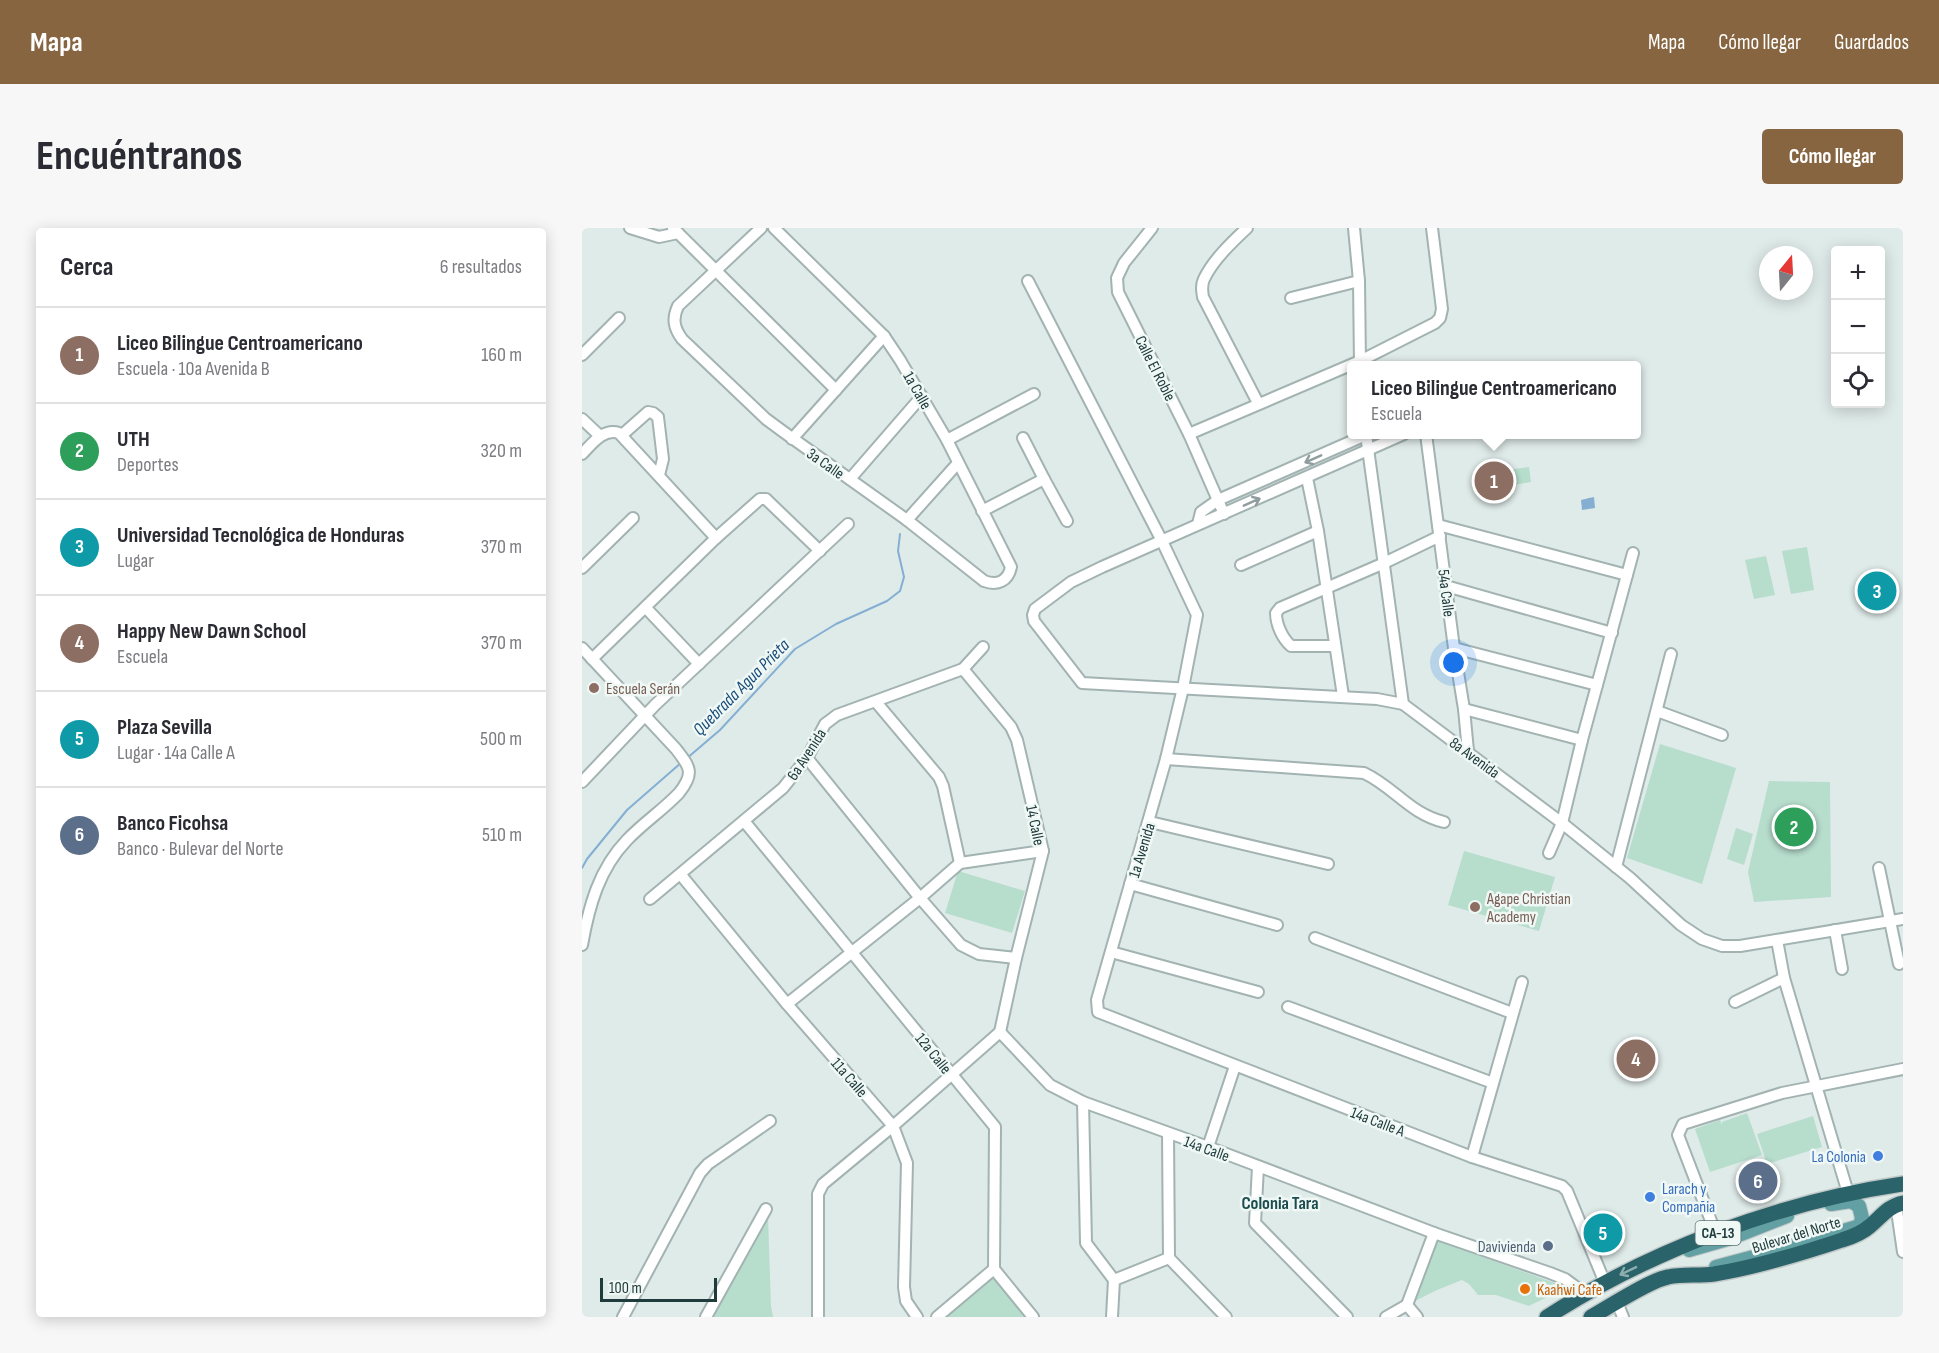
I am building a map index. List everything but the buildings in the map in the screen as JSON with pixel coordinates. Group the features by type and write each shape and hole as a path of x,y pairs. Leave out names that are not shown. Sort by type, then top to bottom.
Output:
{"highway":[{"name":"Bulevar del Norte","path":"1547,1317 1605,1282 1653,1259 1716,1234 1785,1209 1848,1193 1903,1184"},
{"name":"Bulevar del Norte","path":"1591,1317 1620,1310 1667,1277 1713,1274 1767,1263 1858,1234 1869,1227 1885,1211 1900,1204"}],"main road":[{"path":"1653,1259 1731,1238 1780,1218 1838,1202 1851,1201 1861,1210 1860,1226 1850,1230 1726,1265 1667,1277"}],"street":[{"path":"630,228 659,237 676,230 836,390"},
{"path":"717,271 761,228"},
{"name":"1a Calle","path":"774,228 884,336 947,440 1011,567 1009,575 1002,582"},
{"name":"Calle El Roble","path":"1152,228 1124,262 1117,278 1118,292 1189,434 1224,514"},
{"path":"1247,228 1229,244 1203,279 1201,288 1203,297 1258,403"},
{"path":"1354,228 1359,281 1360,361"},
{"path":"1364,361 1440,318 1442,309 1432,228"},
{"name":"3a Calle","path":"717,271 678,306 674,315 677,331 682,339 766,419 792,439 907,520 984,580 992,584 1002,582"},
{"name":"1a Avenida","path":"1028,281 1162,541 1197,615 1166,759 1150,822 1097,1000 1098,1012"},
{"path":"1291,298 1359,281"},
{"path":"582,355 619,318"},
{"path":"792,439 884,336"},
{"path":"1189,434 1258,403 1347,368"},
{"path":"947,440 1034,394"},
{"path":"850,479 922,396"},
{"path":"622,435 648,412 653,412 658,417 663,459 659,475"},
{"path":"582,419 600,436"},
{"path":"582,454 600,436 611,431 622,435 716,538"},
{"path":"1023,438 1067,521"},
{"path":"1198,524 1201,512 1218,500 1358,439"},
{"path":"1367,439 1382,564 1403,704"},
{"path":"1162,541 1394,439"},
{"name":"54a Calle","path":"1427,439 1468,751"},
{"path":"907,520 958,463"},
{"path":"982,511 1044,478"},
{"path":"1307,478 1318,531 1343,696"},
{"path":"592,659 716,538 762,498 820,551"},
{"path":"582,568 633,518"},
{"path":"582,782 655,705 848,524"},
{"path":"1335,646 1291,646 1286,642 1276,621 1276,613 1280,608 1382,564 1439,530 1628,575"},
{"path":"1241,565 1318,531"},
{"name":"8a Avenida","path":"1162,541 1071,582 1035,609 1034,621 1082,683 1343,696 1403,704 1562,824 1616,867 1681,925 1702,939 1722,946 1740,946 1903,919"},
{"path":"1549,853 1562,824 1582,740 1633,553"},
{"path":"1446,586 1612,633"},
{"path":"646,608 699,664"},
{"name":"6a Avenida","path":"650,899 783,788 807,758 825,724 837,715 963,669 983,647"},
{"path":"582,648 676,749 688,764 689,772 685,786 615,854 605,871 588,912 582,945"},
{"path":"1454,648 1597,685"},
{"path":"1616,867 1671,654"},
{"name":"14 Calle","path":"963,669 1014,733 1042,851 1000,1032"},
{"path":"876,702 939,777 960,863"},
{"path":"1464,709 1582,740"},
{"path":"1657,711 1722,735"},
{"path":"807,758 961,945 979,954 1016,958"},
{"path":"1166,759 1364,773 1375,778 1412,808 1432,819 1444,822"},
{"name":"12a Calle","path":"744,821 996,1131 994,1269"},
{"path":"1150,822 1328,864"},
{"path":"787,1004 920,898 960,863 1042,851"},
{"path":"1879,867 1899,964"},
{"name":"11a Calle","path":"681,875 787,1004 893,1126 907,1163 905,1294 906,1301 917,1317"},
{"path":"1130,884 1277,924"},
{"path":"1835,930 1842,969"},
{"path":"1315,938 1512,1013"},
{"path":"1777,940 1784,978 1848,1193"},
{"path":"1111,952 1258,992"},
{"path":"1735,1002 1784,978"},
{"path":"1472,1157 1522,982"},
{"path":"1288,1007 1493,1083"},
{"name":"14a Calle A","path":"1098,1012 1472,1157 1562,1186 1567,1191 1605,1282"},
{"path":"818,1317 818,1194 823,1184 1000,1032"},
{"name":"14a Calle","path":"1000,1032 1050,1085 1083,1102 1434,1233 1550,1273 1565,1279 1584,1293"},
{"path":"1208,1147 1235,1066"},
{"path":"1716,1234 1678,1135 1683,1124 1782,1093 1903,1070"},
{"path":"1083,1102 1086,1242 1114,1281 1112,1317"},
{"path":"623,1317 700,1173 708,1164 770,1121"},
{"path":"1168,1134 1169,1258 1226,1317"},
{"path":"1258,1167 1255,1223 1347,1317"},
{"path":"1900,1204 1903,1252"},
{"path":"706,1317 766,1209"},
{"path":"1386,1317 1407,1305 1434,1233"},
{"path":"1114,1281 1169,1258"},
{"path":"938,1317 994,1269 1033,1317"},
{"path":"1407,1305 1417,1317"}],"green space":[{"path":"1529,467 1531,482 1508,486 1506,470"},
{"path":"1807,547 1814,590 1791,594 1782,551"},
{"path":"1766,556 1775,595 1754,599 1745,560"},
{"path":"1660,744 1736,768 1702,884 1627,858"},
{"path":"1769,781 1830,782 1831,897 1754,902 1748,872"},
{"path":"1736,828 1753,834 1744,865 1727,859"},
{"path":"1464,851 1555,877 1539,931 1448,905"},
{"path":"958,871 1025,891 1012,933 945,913"},
{"path":"1747,1113 1762,1155 1710,1172 1695,1129 1720,1120 1722,1125 1722,1122"},
{"path":"1813,1116 1822,1147 1767,1164 1757,1134"},
{"path":"768,1217 773,1317 712,1317"},
{"path":"1435,1240 1566,1287 1529,1306 1496,1295 1478,1295 1469,1284 1462,1280 1409,1304"},
{"path":"992,1277 1025,1317 946,1317"}],"water":[{"path":"1594,497 1595,508 1582,510 1581,500"}],"waterway":[{"name":"Quebrada Agua Prieta","path":"686,759 720,730 795,649 836,624 887,601 900,591 904,577 898,551 900,534"},
{"name":"Quebrada Agua Prieta","path":"582,868 627,810 682,762"}],"place":[{"name":"Liceo Bilingue Centroamericano","path":"1494,481"},
{"name":"Universidad Tecnológica de Honduras","path":"1877,591"},
{"name":"Escuela Serán","path":"594,688"},
{"name":"UTH","path":"1794,827"},
{"name":"Agape Christian Academy","path":"1475,907"},
{"name":"Happy New Dawn School","path":"1636,1059"},
{"name":"La Colonia","path":"1878,1156"},
{"name":"Banco Ficohsa","path":"1758,1181"},
{"name":"Larach y Compañia","path":"1650,1197"},
{"name":"Plaza Sevilla","path":"1603,1233"},
{"name":"Davivienda","path":"1548,1246"},
{"name":"Kaahwi Cafe","path":"1525,1289"}],"district":[{"name":"Colonia Tara","path":"1280,1203"}]}
